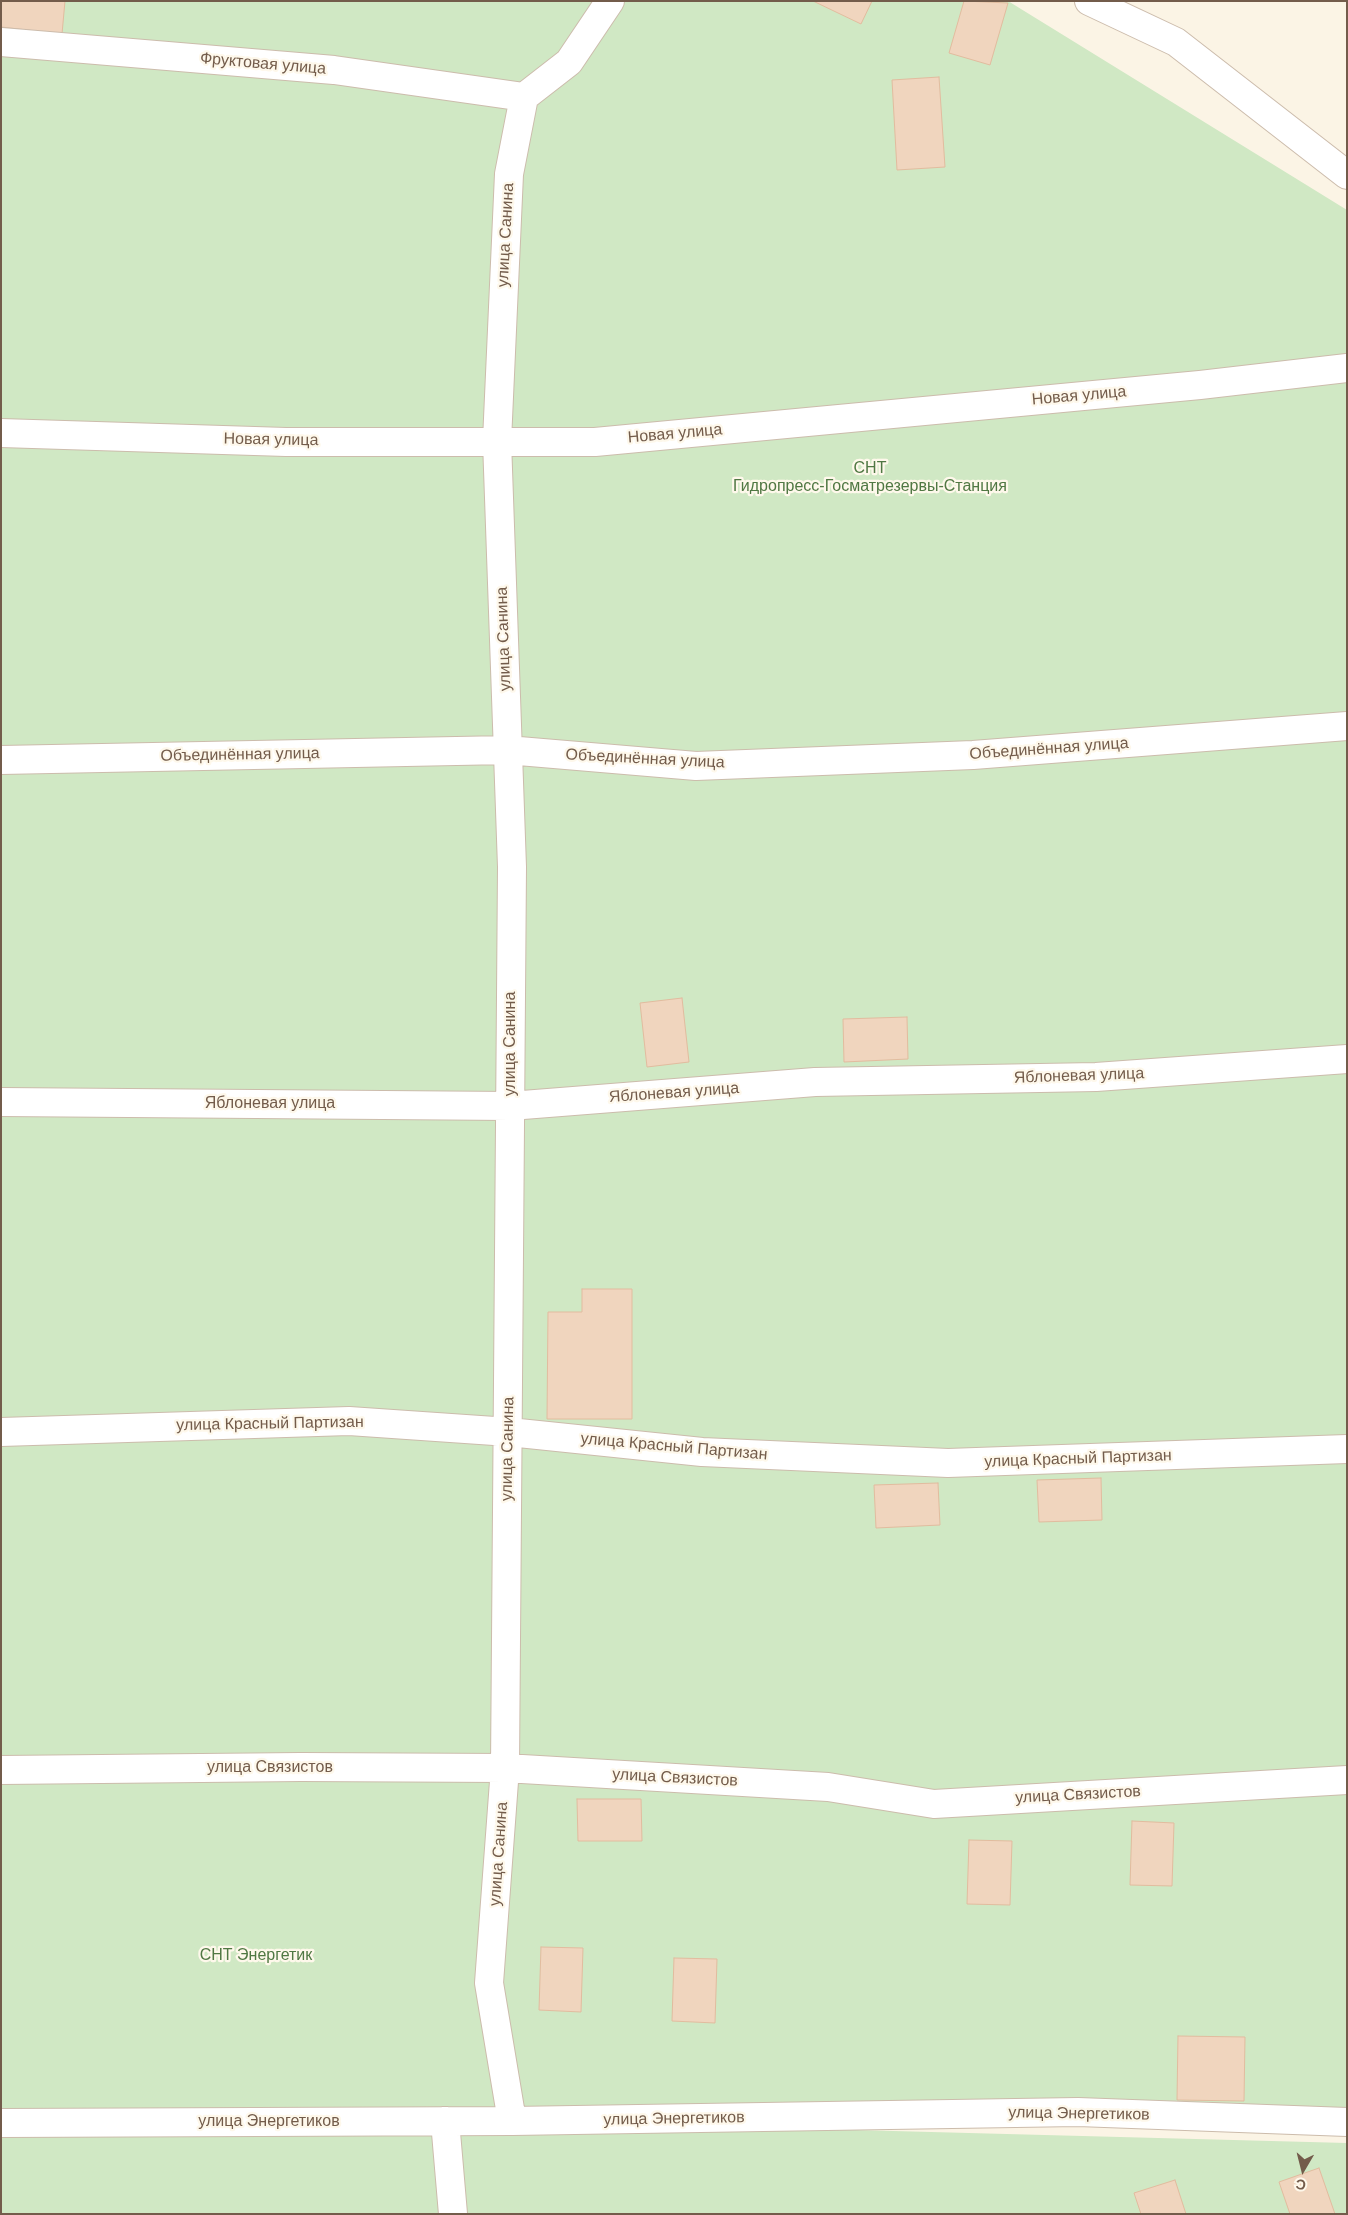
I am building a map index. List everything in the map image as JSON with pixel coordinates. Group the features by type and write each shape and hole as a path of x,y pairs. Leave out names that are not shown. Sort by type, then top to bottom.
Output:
{"street":[{"path":"524,98 569,62 610,1"},
{"path":"1089,1 1176,42 1347,175"},
{"name":"Фруктовая улица","path":"1,42 334,70 524,98"},
{"name":"улица Санина","path":"512,2121 489,1983 505,1768 512,867 496,441 509,174 524,98"},
{"name":"Новая улица","path":"1,433 286,442 595,442 1200,385 1347,368"},
{"name":"Объединённая улица","path":"1,760 507,750 696,766 972,755 1347,726"},
{"name":"Яблоневая улица","path":"1,1102 510,1106 815,1082 1096,1077 1347,1059"},
{"name":"улица Красный Партизан","path":"1,1432 348,1421 509,1432 702,1452 948,1463 1347,1449"},
{"name":"улица Связистов","path":"1,1770 292,1767 505,1768 828,1787 934,1804 1347,1780"},
{"name":"улица Энергетиков","path":"1,2123 445,2122 1078,2112 1347,2122"},
{"path":"445,2122 453,2214"}],"green space":[{"name":"СНТ Гидропресс-Госматрезервы-Станция","path":"1,1 1008,1 1347,210 1347,2127 553,2122 1347,2143 1347,2214 1,2214"}],"building":[{"path":"1,1 65,1 62,34 1,27"},
{"path":"813,1 872,1 861,24"},
{"path":"964,1 1008,3 990,65 949,53"},
{"path":"939,77 945,167 897,170 892,80"},
{"path":"682,998 689,1062 647,1067 640,1003"},
{"path":"907,1017 908,1059 844,1062 843,1019"},
{"path":"582,1289 632,1289 632,1419 547,1419 548,1312 582,1312"},
{"path":"1101,1478 1102,1520 1039,1522 1037,1480"},
{"path":"938,1483 940,1525 876,1528 874,1485"},
{"path":"577,1799 641,1799 642,1841 578,1841"},
{"path":"1132,1821 1174,1823 1172,1886 1130,1885"},
{"path":"969,1840 1012,1841 1010,1905 967,1904"},
{"path":"541,1947 583,1948 581,2012 539,2010"},
{"path":"674,1958 717,1959 715,2023 672,2021"},
{"path":"1178,2036 1245,2037 1244,2101 1177,2100"},
{"path":"1319,2168 1335,2214 1290,2214 1279,2182"},
{"path":"1175,2180 1186,2214 1141,2214 1134,2193"}],"park label":[{"name":"СНТ Энергетик","path":"256,1956"}]}
